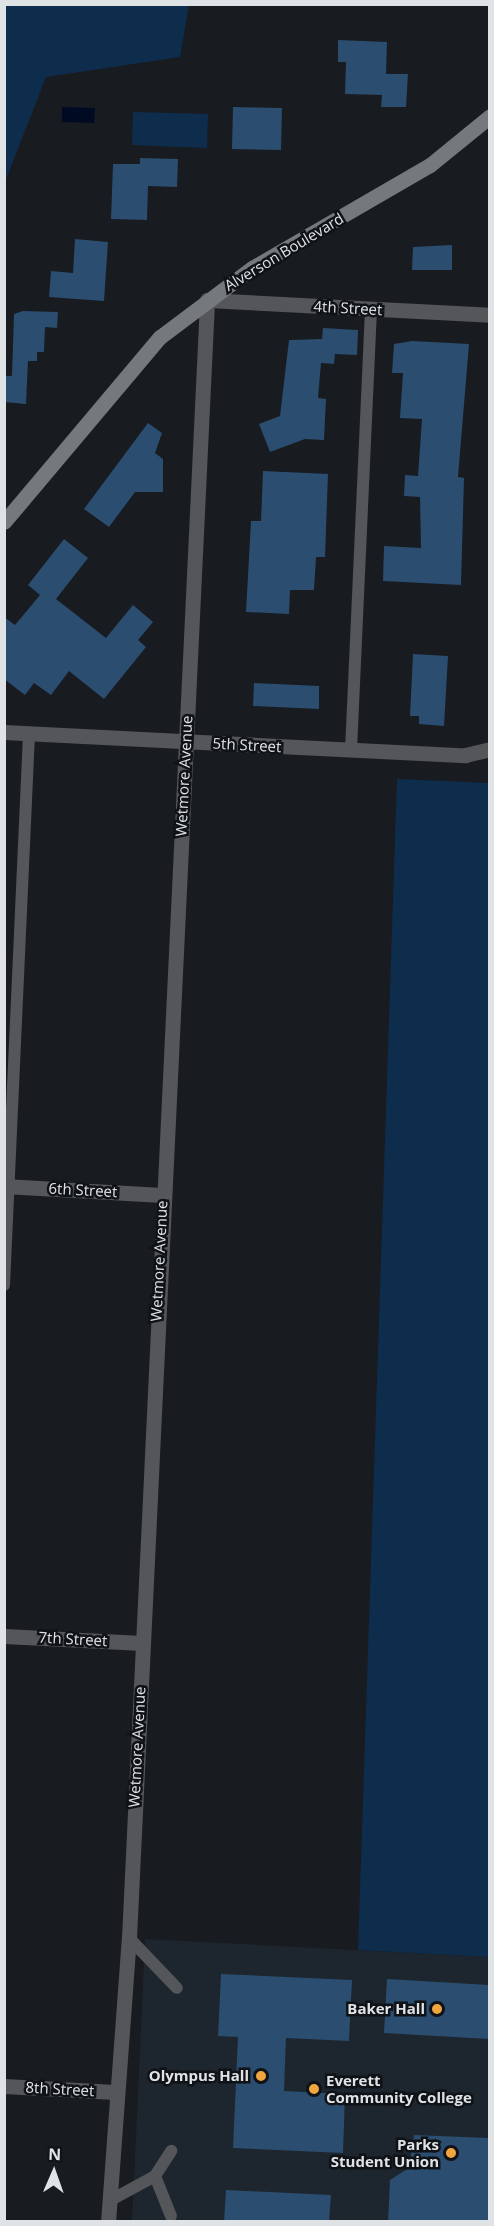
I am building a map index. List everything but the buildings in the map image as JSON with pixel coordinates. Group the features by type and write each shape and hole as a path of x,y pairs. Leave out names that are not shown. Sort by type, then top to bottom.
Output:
{"main road":[{"name":"Alverson Boulevard","path":"4,522 125,374 207,300 252,268 430,165 489,116"}],"street":[{"name":"4th Street","path":"207,300 489,315"},
{"name":"Wetmore Avenue","path":"108,2222 115,2092 129,1938 162,1195 207,300"},
{"name":"5th Street","path":"4,732 465,755 489,749"},
{"name":"6th Street","path":"7,1186 162,1195"},
{"name":"7th Street","path":"4,1636 142,1643"},
{"name":"8th Street","path":"4,2086 115,2092"}],"lane":[{"path":"351,750 371,309"},
{"path":"4,1286 29,735"},
{"path":"129,1938 177,1988"},
{"path":"109,2201 155,2176 171,2151"},
{"path":"155,2176 171,2216"}],"shaded area":[{"path":"5,4 189,5 180,57 46,77 5,182"},
{"path":"62,107 95,108 94,123 62,122"},
{"path":"133,112 208,114 207,148 132,145"},
{"path":"397,779 489,783 489,1957 358,1950"},
{"name":"Everett Community College","path":"145,1939 489,1957 489,2221 132,2222"}],"place":[{"name":"Baker Hall","path":"437,2009"},
{"name":"Olympus Hall","path":"261,2076"},
{"name":"Everett Community College","path":"314,2089"},
{"name":"Parks Student Union","path":"451,2153"}]}
